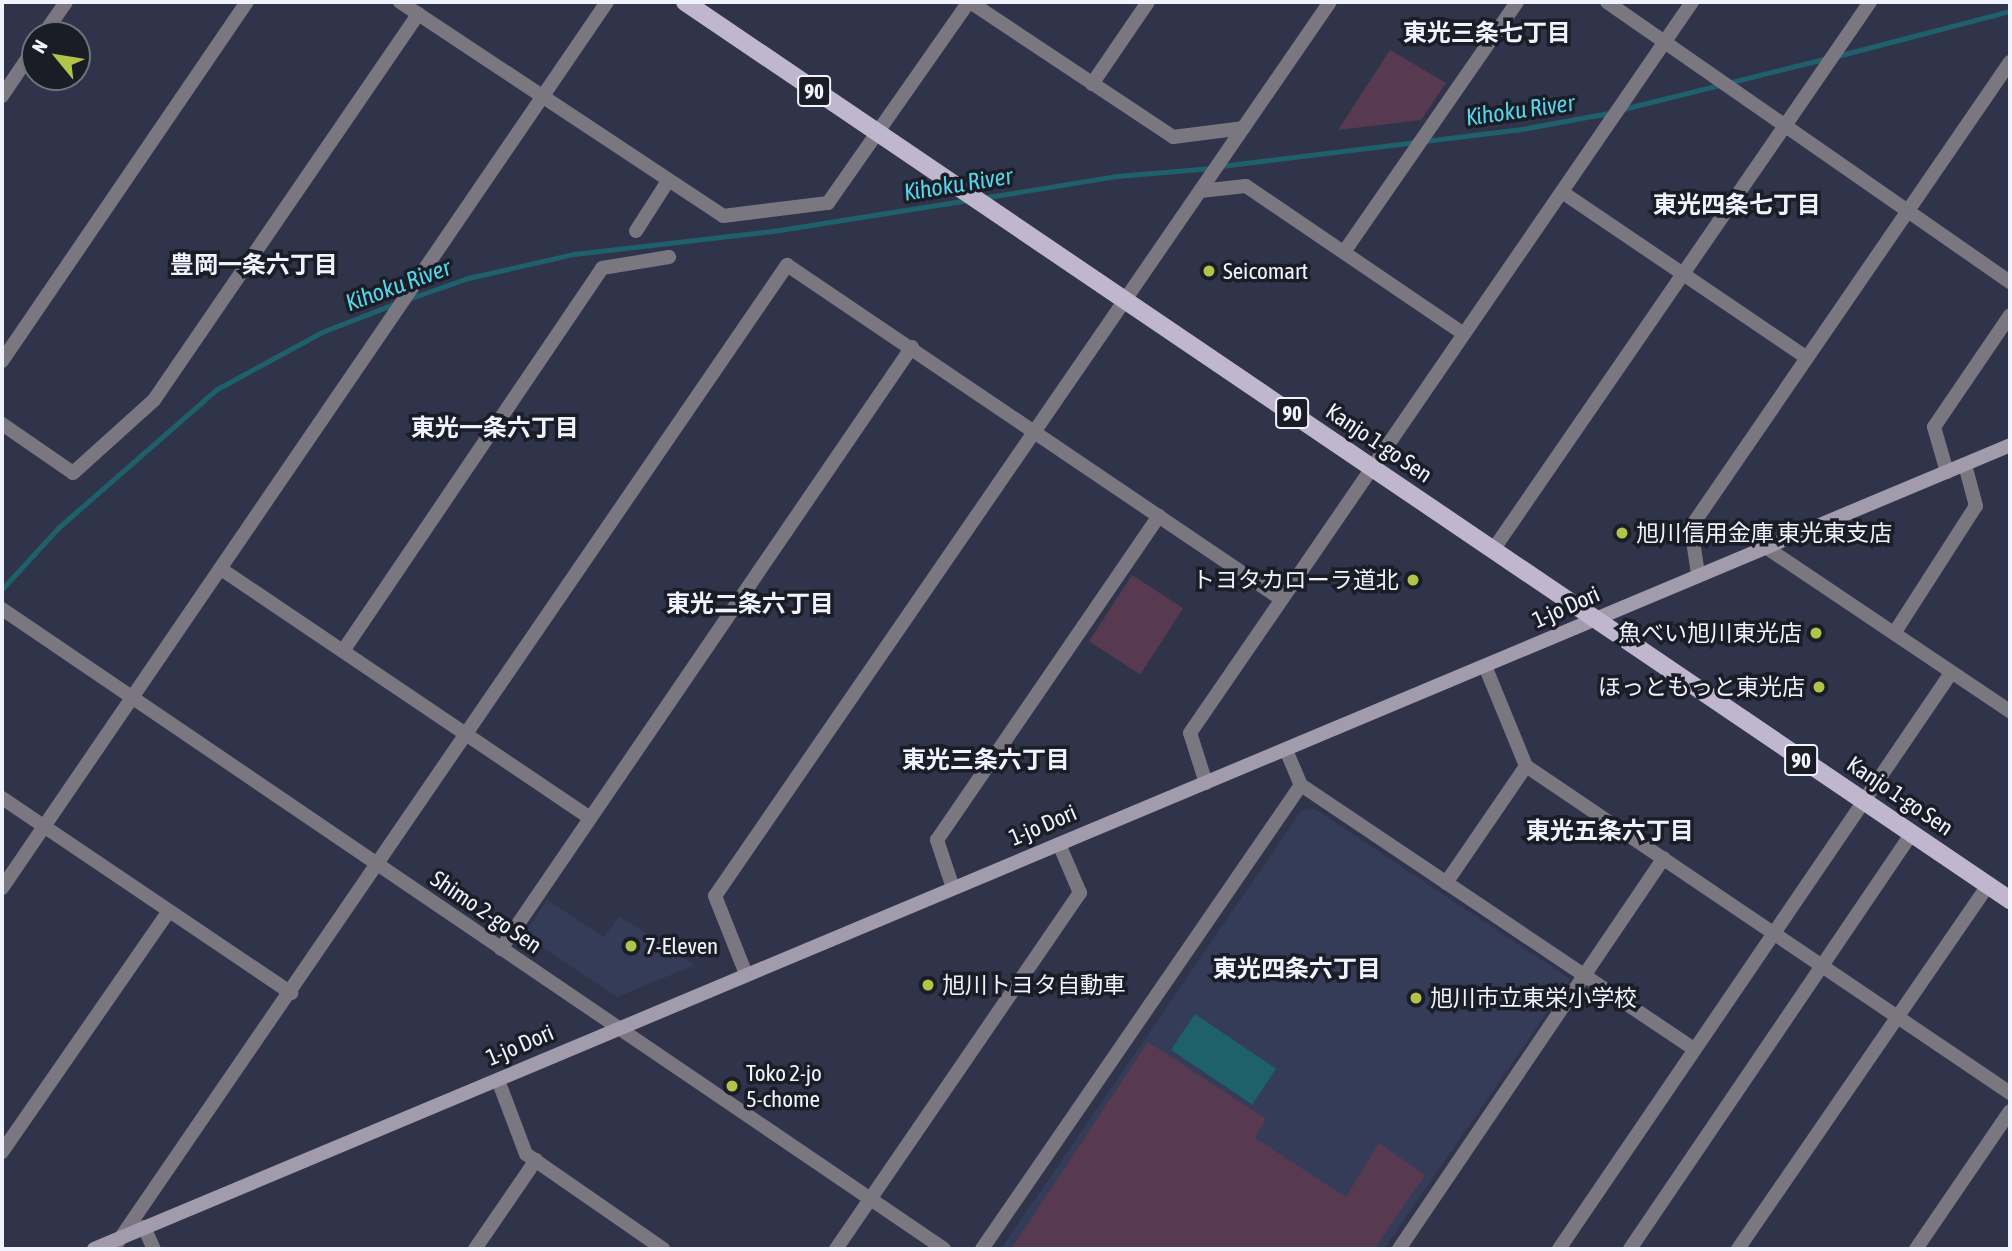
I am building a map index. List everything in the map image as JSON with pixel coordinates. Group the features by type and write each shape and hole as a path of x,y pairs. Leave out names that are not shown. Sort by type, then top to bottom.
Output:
{"main road":[{"name":"Kanjo 1-go Sen","path":"685,2 1372,467 1591,620 2010,900"},
{"name":"1-jo Dori","path":"94,1249 117,1244 144,1227 498,1080 615,1028 1286,750 1698,574 1767,548 2010,445"}],"street":[{"path":"53,21 66,2"},
{"path":"2,361 247,2"},
{"path":"400,2 541,98 723,216 828,203 970,2 1173,137 1243,128"},
{"path":"2,888 607,2"},
{"path":"1092,84 1149,2"},
{"path":"746,974 715,896 1330,2"},
{"path":"1344,252 1517,2"},
{"path":"1607,2 2010,282"},
{"path":"1206,783 1191,733 1692,2"},
{"path":"1493,550 1870,2"},
{"path":"2,424 73,473 154,400 418,14"},
{"path":"1698,574 1691,527 2010,62"},
{"path":"2,96 21,68"},
{"path":"636,231 668,181"},
{"path":"1200,191 1246,186 1464,334"},
{"path":"1562,192 1807,358"},
{"path":"343,651 602,268 669,257"},
{"path":"117,1244 788,265 1281,599"},
{"path":"1947,472 1934,427 2010,315"},
{"path":"501,949 912,347"},
{"path":"1895,632 1976,506 1965,465"},
{"path":"953,888 937,840 1159,516"},
{"path":"1767,548 1895,632 1951,673 2008,706"},
{"path":"221,569 590,818"},
{"name":"Shimo 2-go Sen","path":"3,610 944,1249"},
{"path":"1485,666 1526,766 2010,1093"},
{"path":"1559,1249 1951,673"},
{"path":"1286,750 1301,785 1695,1049"},
{"path":"1446,883 1526,766"},
{"path":"982,1249 1301,785"},
{"path":"2,798 291,993"},
{"path":"1630,1249 1912,833"},
{"path":"836,1249 1080,893 1059,844"},
{"path":"1399,1249 1664,858"},
{"path":"1738,1249 1987,885"},
{"path":"2,1153 169,912"},
{"path":"498,1080 526,1154 659,1248"},
{"path":"1916,1249 2010,1111"},
{"path":"475,1249 536,1160"},
{"path":"144,1227 154,1249"}],"shaded area":[{"path":"1390,50 1446,83 1421,120 1338,130"},
{"path":"1132,575 1183,608 1140,674 1089,641"},
{"path":"1315,809 1570,979 1384,1249 1001,1249 1301,811"},
{"path":"547,900 604,937 619,916 695,965 617,997 524,935"},
{"path":"1195,1014 1276,1069 1252,1104 1171,1050"},
{"path":"1148,1042 1266,1119 1255,1138 1346,1197 1379,1143 1425,1175 1374,1249 1011,1249"}],"waterway":[{"name":"Kihoku River","path":"1837,56 2010,11"},
{"name":"Kihoku River","path":"1623,109 1828,58"},
{"name":"Kihoku River","path":"1221,166 1516,130 1614,112"},
{"name":"Kihoku River","path":"982,198 1117,176 1212,168"},
{"name":"Kihoku River","path":"408,299 468,278 574,254 773,231 969,200"},
{"name":"Kihoku River","path":"2,589 58,528 217,389 322,332 399,302"}],"place":[{"name":"Seicomart","path":"1209,271"},
{"name":"旭川信用金庫 東光東支店","path":"1622,533"},
{"name":"トヨタカローラ道北","path":"1413,580"},
{"name":"魚べい旭川東光店","path":"1816,633"},
{"name":"ほっともっと東光店","path":"1819,687"},
{"name":"7-Eleven","path":"631,946"},
{"name":"旭川トヨタ自動車","path":"928,985"},
{"name":"旭川市立東栄小学校","path":"1416,998"},
{"name":"Toko 2-jo 5-chome","path":"732,1086"}],"district":[{"name":"東光三条七丁目","path":"1487,33"},
{"name":"東光四条七丁目","path":"1737,205"},
{"name":"豊岡一条六丁目","path":"254,265"},
{"name":"東光一条六丁目","path":"495,428"},
{"name":"東光二条六丁目","path":"750,604"},
{"name":"東光三条六丁目","path":"986,760"},
{"name":"東光五条六丁目","path":"1610,831"},
{"name":"東光四条六丁目","path":"1297,969"}]}
